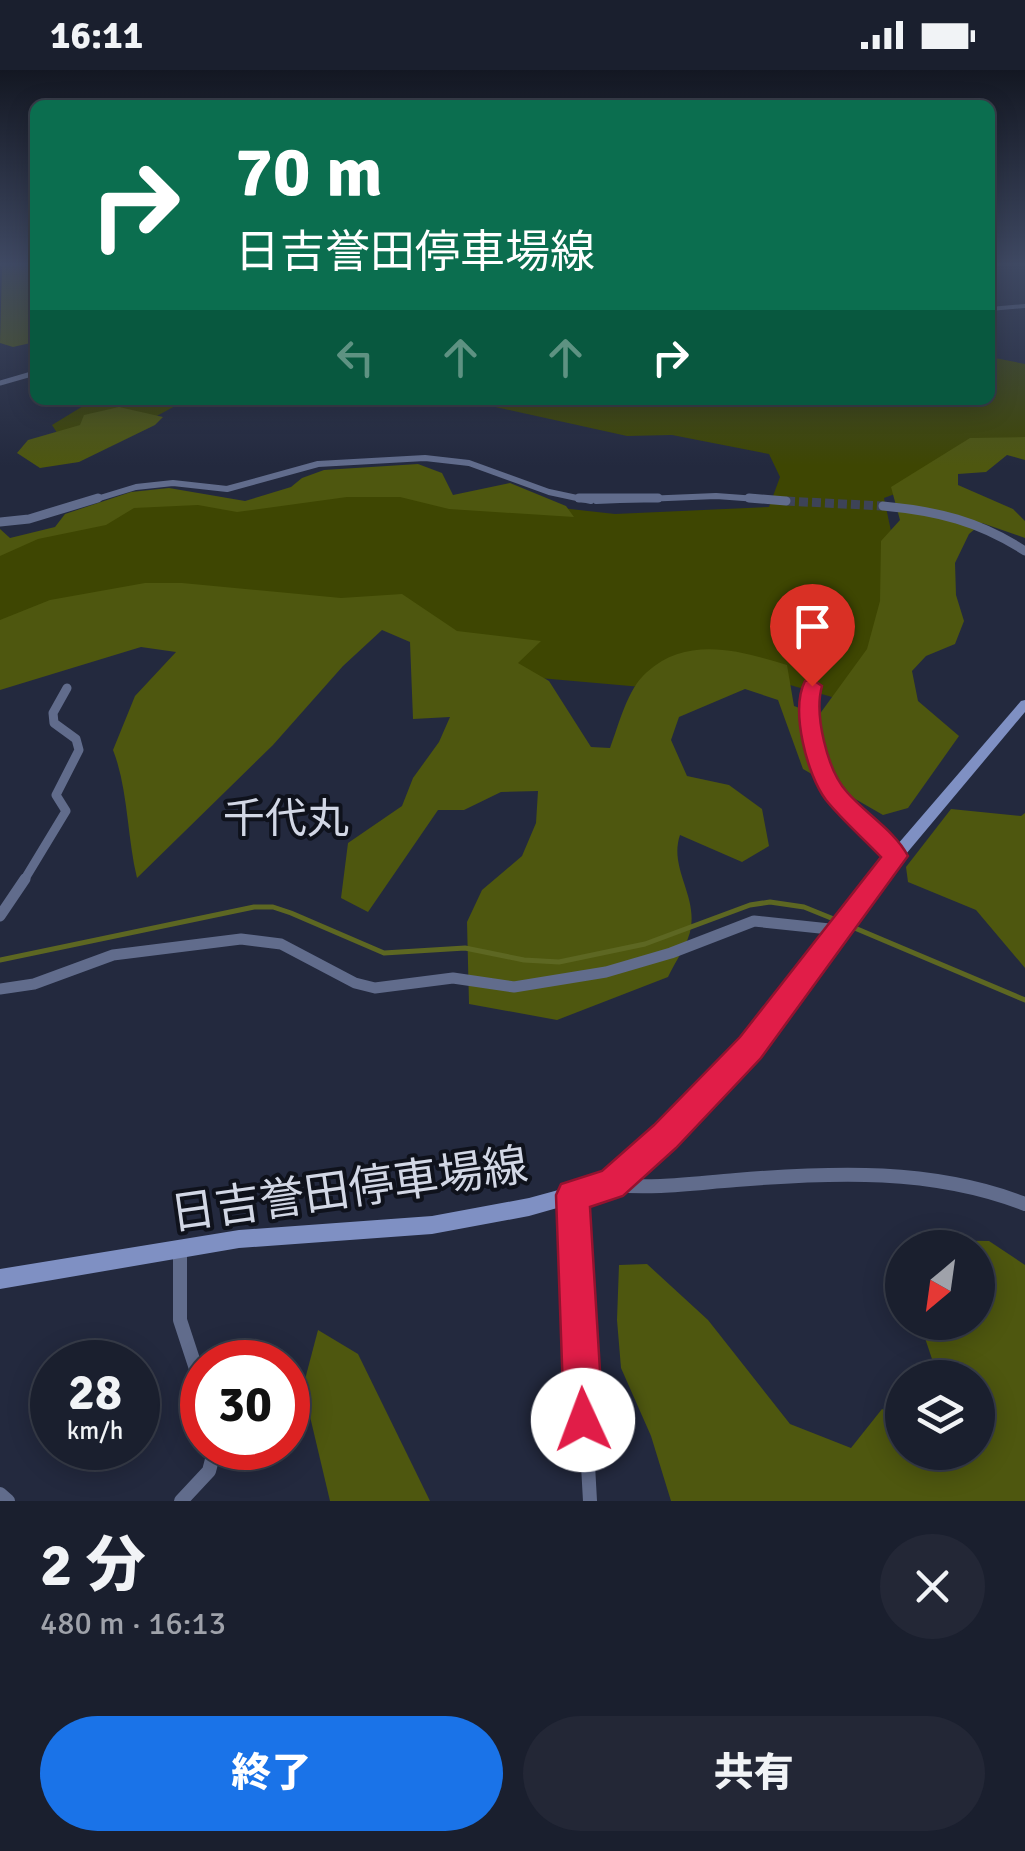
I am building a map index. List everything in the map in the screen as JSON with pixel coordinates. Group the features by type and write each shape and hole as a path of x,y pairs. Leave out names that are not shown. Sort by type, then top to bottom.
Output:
{"main road":[{"name":"日吉誉田停車場線","path":"0,1280 239,1239 432,1226 611,1185 665,1136 750,1048 896,856 1025,704"}],"street":[{"path":"0,383 30,374"},
{"path":"0,522 29,519 136,487 173,483 226,490 318,464 425,458 469,462 549,492 592,501 716,496 786,501"},
{"path":"883,506 944,512 977,520 1025,550"},
{"path":"846,638 818,661 808,699 810,730 834,793 896,856"},
{"path":"0,916 66,811 56,795 80,750 76,739 54,722 53,713 67,688"},
{"path":"0,988 34,984 113,955 241,939 281,944 354,984 375,988 454,978 514,987 606,972 671,953 754,921 839,930"},
{"path":"611,1185 646,1189 812,1174 966,1183 1025,1204"},
{"path":"573,1195 590,1501"},
{"path":"180,1249 178,1310 182,1340"},
{"path":"181,1501 209,1470"},
{"path":"0,1494 8,1501"}],"green space":[{"path":"0,333 30,333 30,343 13,347 0,343"},
{"path":"995,358 1025,364 1025,446 884,498 898,564 853,703 748,673 653,688 505,675 402,620 0,640 0,546 161,496 235,505 290,496 418,492 615,514 769,507 780,477 769,454 672,435 627,436 487,405 995,405"},
{"path":"85,405 177,405 142,424 63,442 52,425"},
{"path":"119,407 163,417 155,425 79,462 40,468 17,453 28,440 80,425 84,415"},
{"path":"1025,437 1025,460 1007,455 986,472 958,474 958,485 1013,509 1025,521 1025,538 982,523 969,534 955,563 956,595 964,621 955,644 926,656 912,671 918,701 959,736 908,808 883,815 803,769 778,700 745,689 679,717 671,740 687,776 729,785 762,809 769,846 742,862 680,835 678,858 690,903 691,927 668,977 557,1020 469,1004 467,922 482,890 522,856 536,823 538,791 501,792 464,810 438,810 368,912 341,898 348,843 402,806 413,778 439,742 450,717 413,719 410,642 382,630 343,666 273,745 137,878 122,780 113,750 135,696 176,652 141,647 0,690 0,620 50,600 145,583 182,583 341,598 402,594 457,631 541,641 518,663 549,681 591,747 610,748 629,697 647,672 680,653 697,650 733,651 787,665 794,706 819,715 867,649 880,601 881,541 900,520 891,487 970,438"},
{"path":"418,464 442,473 453,495 510,483 566,506 574,517 449,509 400,497 347,497 237,512 198,505 134,508 106,525 38,539 0,556 0,529 10,538 55,527 65,514 131,492 169,488 245,501 291,487 324,470"},
{"path":"951,809 1021,816 1025,813 1025,968 976,910 908,882 906,867"},
{"path":"995,1245 1025,1265 1025,1501 671,1501 651,1436 621,1368 617,1320 619,1265 647,1264 708,1320 790,1424 851,1448 882,1409 885,1470 995,1470 995,1360 932,1360 926,1340 995,1340"},
{"path":"318,1330 358,1354 430,1501 330,1501 310,1417 310,1360"}],"waterway":[{"path":"0,960 254,907 273,907 291,913 384,953 465,948 524,960 559,962 645,944 750,905 770,902 804,907 841,922"},
{"path":"850,926 1025,1000"}],"tunnel":[{"path":"786,501 883,506"}],"district":[{"name":"千代丸","path":"286,819"}],"route":[{"path":"583,1420 573,1195 611,1185 665,1136 750,1048 896,856 834,793 810,730 808,699 812,686"}]}
